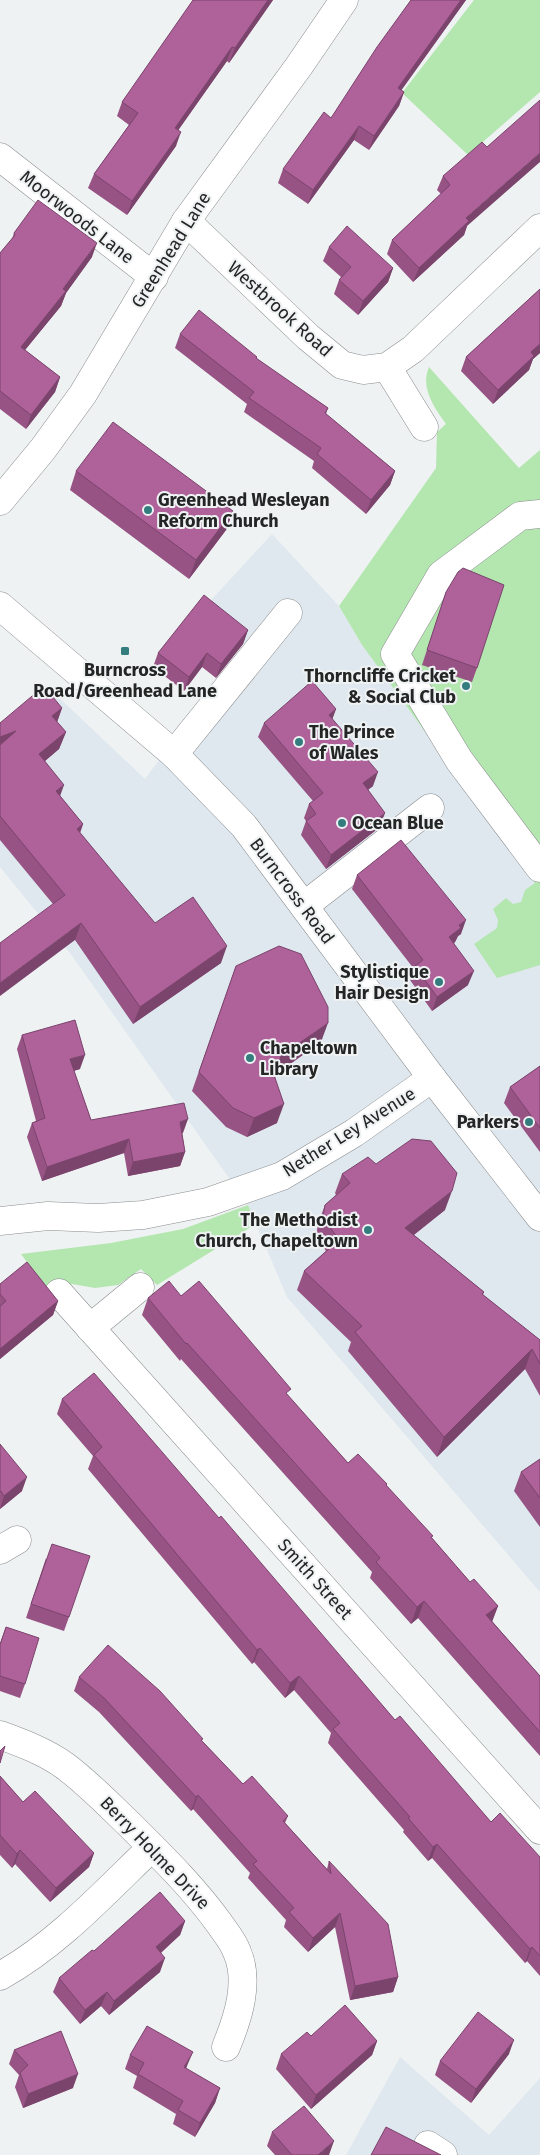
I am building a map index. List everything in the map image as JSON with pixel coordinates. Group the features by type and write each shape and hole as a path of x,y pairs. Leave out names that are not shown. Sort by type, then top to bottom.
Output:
{"street":[{"name":"Greenhead Lane","path":"0,501 43,449 83,394 186,221 299,66 344,0"},
{"name":"Moorwoods Lane","path":"0,157 154,277"},
{"name":"Westbrook Road","path":"186,221 308,337 342,365 363,370 387,367 413,349 540,228"},
{"path":"387,367 424,427"},
{"path":"540,514 520,516 441,575 395,654 459,760 540,868"},
{"name":"Burncross Road","path":"0,606 174,754 244,826 432,1078 540,1217"},
{"path":"174,754 288,613"},
{"path":"304,906 430,808"},
{"name":"Nether Ley Avenue","path":"1,1215 98,1218 143,1215 208,1202 282,1176 354,1133 432,1078"},
{"path":"90,1328 140,1287"},
{"name":"Smith Street","path":"59,1293 540,1830"},
{"name":"Berry Holme Drive","path":"0,1735 25,1744 64,1765 102,1798 202,1900 238,1952 242,1969 238,2020 226,2047"},
{"path":"0,1976 20,1965 52,1941 152,1847"}],"shaded area":[{"path":"272,534 339,606 362,645 540,890 540,1592 287,1297 248,1205 70,953 0,867 0,730 52,691 145,779 189,720 251,649 202,610"},
{"path":"400,2057 489,2135 540,2078 540,2155 346,2155"}],"green space":[{"path":"474,0 540,0 540,92 468,155 402,93"},
{"name":"Thorncliffe Cricket & Social Club","path":"429,367 519,468 540,450 540,965 497,978 474,944 497,928 498,920 493,909 506,898 513,904 521,902 525,890 535,883 362,645 339,606 436,468 437,432 446,424 433,404 427,390 426,382"},
{"path":"248,1205 256,1224 157,1285 141,1269 118,1285 95,1288 72,1284 47,1289 21,1254 111,1243 183,1229"}],"building":[{"path":"193,0 268,0 235,48 232,47 175,128 181,132 132,201 94,174 138,113 122,102"},
{"path":"411,0 461,0 398,88 404,92 374,136 359,126 313,190 283,169 324,112 331,118 377,47"},
{"path":"540,100 540,153 466,218 469,221 419,268 392,240 450,185 443,176 482,142 487,147"},
{"path":"38,200 97,243 63,289 66,291 21,347 60,377 31,415 0,391 0,253 15,235 14,233"},
{"path":"347,226 393,268 363,301 339,280 351,267 329,247"},
{"path":"540,289 540,344 531,352 534,356 498,390 466,357"},
{"path":"199,310 256,358 328,408 325,413 395,471 371,500 317,454 321,448 249,398 254,392 180,334"},
{"name":"Greenhead Wesleyan Reform Church","path":"113,422 233,511 196,560 76,471"},
{"path":"463,568 504,585 477,668 427,650 446,592 458,572"},
{"path":"204,595 248,630 221,664 207,653 189,677 158,653"},
{"path":"312,681 336,709 329,715 378,772 363,783 385,813 331,855 306,821 316,814 309,804 323,793 264,723"},
{"path":"44,686 62,708 52,716 66,732 39,754 64,785 56,791 83,824 77,829 155,923 193,897 227,946 140,1007 81,923 0,983 0,943 65,895 0,816 0,745 16,731 0,737 0,723"},
{"path":"401,840 466,920 459,925 461,928 449,937 474,971 437,997 415,966 423,960 357,875"},
{"name":"Chapeltown Library","path":"279,946 301,954 328,1007 328,1023 281,1056 274,1075 284,1104 254,1118 233,1108 199,1072 236,966"},
{"path":"75,1020 85,1055 70,1059 91,1120 184,1103 188,1119 180,1122 185,1152 133,1162 129,1139 47,1167 32,1123 45,1118 22,1035"},
{"path":"540,1066 540,1128 510,1087"},
{"path":"412,1139 431,1141 457,1173 452,1191 405,1228 484,1292 482,1294 540,1340 540,1364 532,1349 444,1437 355,1332 362,1326 304,1271 339,1240 323,1217 325,1205 350,1183 342,1174 368,1157 376,1164"},
{"path":"27,1262 58,1301 0,1349 0,1306 6,1301 0,1294 0,1284"},
{"path":"169,1281 181,1296 199,1281 291,1389 286,1393 348,1463 358,1454 433,1536 431,1537 470,1582 474,1579 498,1606 486,1615 540,1676 540,1732 424,1601 417,1607 376,1562 380,1558 186,1344 148,1298"},
{"path":"94,1373 219,1518 221,1516 395,1720 400,1716 491,1822 500,1813 540,1857 540,1956 532,1947 530,1949 437,1844 433,1847 408,1818 410,1817 333,1729 340,1723 299,1676 290,1683 260,1648 257,1650 94,1455 102,1447 62,1399"},
{"path":"0,1444 27,1477 4,1496 0,1492"},
{"path":"540,1459 540,1498 521,1472"},
{"path":"52,1544 90,1556 69,1617 31,1604"},
{"path":"6,1627 39,1638 25,1684 0,1676 0,1645"},
{"path":"108,1645 160,1691 203,1739 201,1740 243,1784 252,1776 288,1816 283,1821 331,1874 329,1861 388,1924 398,1977 355,1986 340,1913 313,1938 289,1912 294,1908 253,1864 257,1861 198,1795 196,1797 104,1698 79,1677"},
{"path":"5,1746 0,1763 0,1751"},
{"path":"0,1776 23,1802 35,1791 94,1853 56,1888 20,1850 17,1854 0,1835"},
{"path":"160,1892 185,1921 156,1947 165,1958 114,2001 107,1992 85,2010 59,1978 92,1950 94,1951"},
{"path":"345,2005 377,2041 316,2095 281,2054 307,2032 311,2036"},
{"path":"478,2012 514,2040 476,2089 440,2061"},
{"path":"147,2026 193,2052 184,2067 220,2088 200,2123 178,2110 183,2101 138,2074 144,2063 130,2055"},
{"path":"61,2031 78,2074 28,2094 20,2073 28,2065 14,2050"},
{"path":"304,2106 334,2141 318,2155 292,2155 272,2132"},
{"path":"386,2127 441,2155 371,2155"}],"place":[{"name":"Greenhead Wesleyan Reform Church","path":"148,510"},
{"name":"Burncross Road/Greenhead Lane","path":"125,651"},
{"name":"Thorncliffe Cricket & Social Club","path":"466,686"},
{"name":"The Prince of Wales","path":"299,742"},
{"name":"Ocean Blue","path":"342,823"},
{"name":"Stylistique Hair Design","path":"439,982"},
{"name":"Chapeltown Library","path":"250,1058"},
{"name":"Parkers","path":"529,1122"},
{"name":"The Methodist Church, Chapeltown","path":"368,1230"}]}
